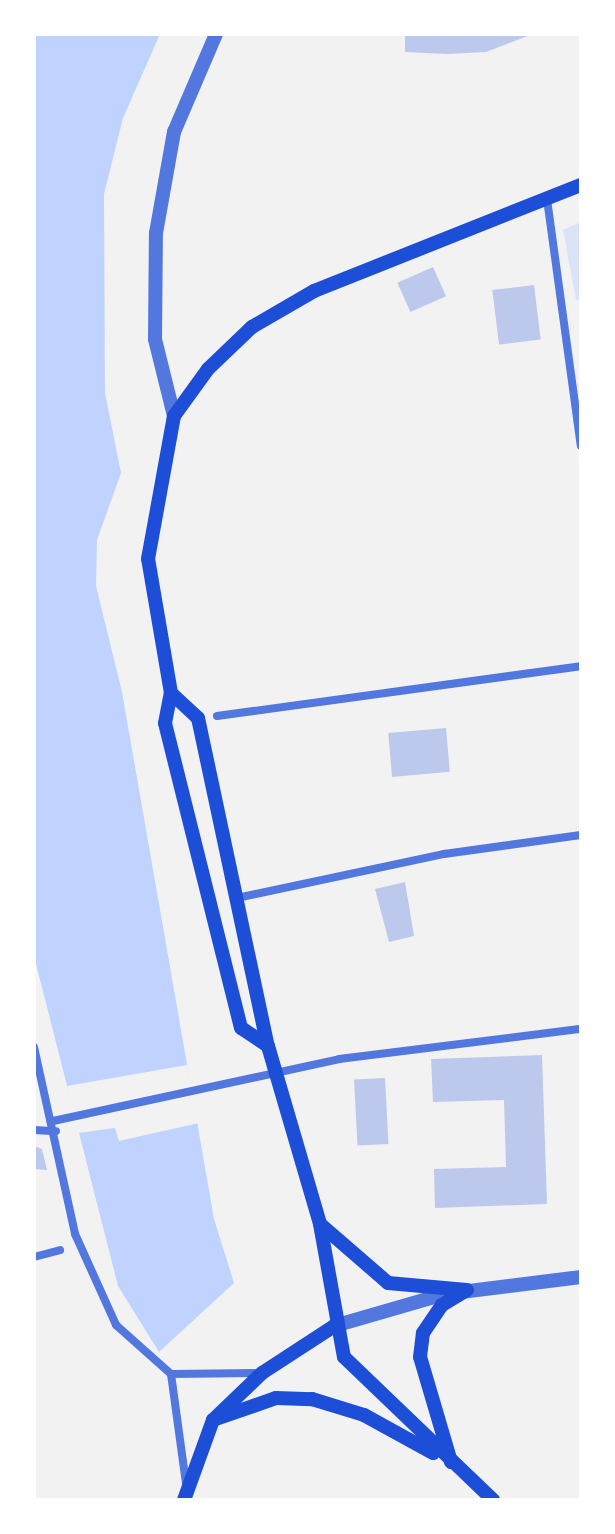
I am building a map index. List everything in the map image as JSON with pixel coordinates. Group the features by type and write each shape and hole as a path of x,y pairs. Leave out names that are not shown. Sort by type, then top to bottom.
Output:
{"main road":[{"path":"268,1046 241,1028 176,778 165,723 171,693 148,559 174,416 208,369 252,327 302,299 581,185"},
{"path":"171,693 198,718 268,1046 320,1224 334,1326 351,1365 493,1500"},
{"path":"320,1224 388,1283 467,1290"},
{"path":"451,1463 420,1357 423,1333 442,1305 467,1290"},
{"path":"185,1496 213,1420 262,1373 334,1326"},
{"path":"213,1420 276,1398 312,1399 364,1415 451,1463"}],"street":[{"path":"174,416 155,339 156,233 174,132 216,34"},
{"path":"547,199 581,446"},
{"path":"217,716 581,666"},
{"path":"237,898 444,854 581,835"},
{"path":"53,1121 193,1094 275,1073 581,1029"},
{"path":"34,1047 56,1131 75,1234 116,1325 171,1374 185,1496"},
{"path":"34,1130 56,1131"},
{"path":"34,1257 60,1250"},
{"path":"334,1326 467,1290 581,1277"},
{"path":"171,1374 262,1373"}],"shaded area":[{"path":"581,222 581,300 576,300 563,230"}],"water":[{"path":"34,34 160,34 123,118 104,194 105,393 121,473 97,540 96,586 122,692 214,1219 234,1283 159,1352 118,1286 34,956"}],"pier":[{"path":"187,1065 199,1123 119,1141 115,1128 78,1133 67,1086"}],"building":[{"path":"405,34 533,34 486,52 447,54 405,52"},
{"path":"433,267 446,296 410,312 397,283"},
{"path":"534,285 541,340 499,345 492,290"},
{"path":"446,728 450,772 392,777 388,733"},
{"path":"405,882 414,936 389,942 375,889"},
{"path":"542,1055 547,1204 435,1208 434,1169 506,1167 504,1100 433,1102 431,1059"},
{"path":"385,1078 388,1144 357,1146 354,1080"},
{"path":"34,1146 42,1149 47,1170 34,1169"}]}
